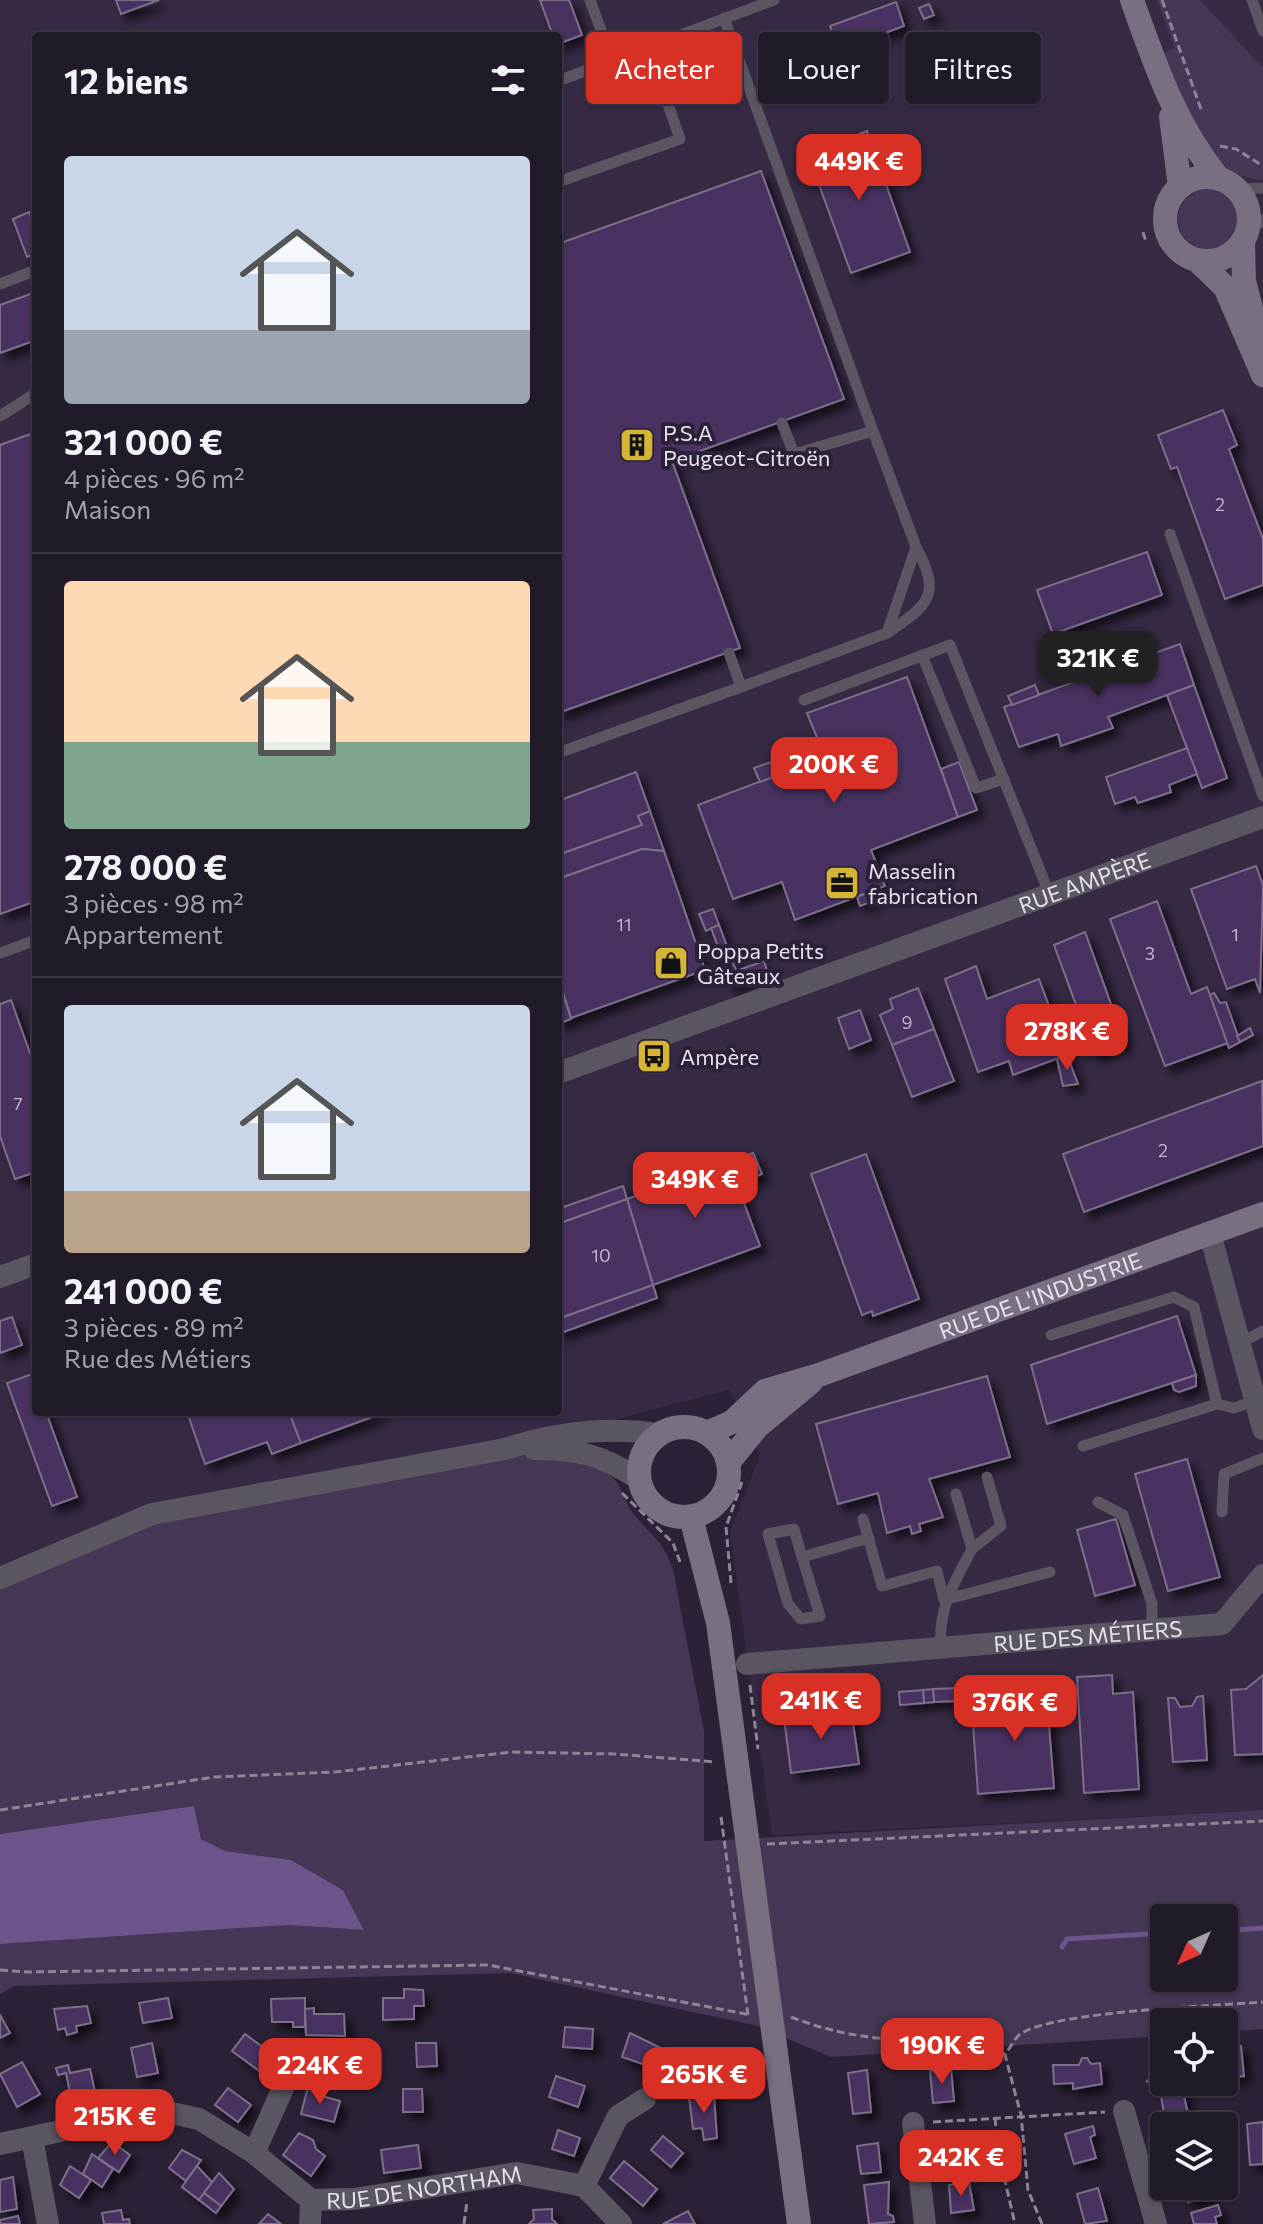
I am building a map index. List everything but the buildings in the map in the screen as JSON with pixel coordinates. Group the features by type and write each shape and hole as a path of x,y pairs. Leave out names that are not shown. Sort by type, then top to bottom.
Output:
{"street":[{"path":"1132,0 1169,103 1197,152 1248,206 1251,232 1244,281 1263,353"},
{"path":"1169,103 1180,187"},
{"path":"1228,184 1197,178 1180,187 1166,209 1166,229 1176,248 1198,261 1225,287 1263,375"},
{"path":"1198,261 1223,259 1251,232"},
{"name":"RUE AMPÈRE","path":"562,1072 1263,817"},
{"name":"RUE DE L'INDUSTRIE","path":"707,1433 732,1422 765,1391 819,1375 1263,1214"},
{"path":"1210,1234 1259,1407"},
{"path":"0,1277 32,1265"},
{"name":"RUE DE L'INDUSTRIE","path":"736,1468 757,1427 819,1375"},
{"path":"0,1578 152,1514 505,1449 546,1436 632,1430 658,1434 685,1426 707,1433 717,1441 736,1468 722,1496 711,1508 691,1517 671,1516 654,1507 596,1455 565,1449 505,1449"},
{"path":"629,1484 643,1451 658,1434"},
{"path":"691,1517 718,1623 759,2016 799,2224"},
{"name":"RUE DES MÉTIERS","path":"747,1664 1222,1624 1263,1575"},
{"path":"254,2153 297,2057 331,2058 361,2068"},
{"path":"621,2224 584,2186 618,2116 645,2099"},
{"name":"RUE DE NORTHAM","path":"0,2144 158,2110 199,2119 254,2153 311,2200 354,2199 517,2173 584,2186"},
{"path":"1124,2111 1156,2224"},
{"path":"913,2123 925,2224"},
{"path":"32,2138 48,2224"},
{"path":"310,2224 311,2200"}],"lane":[{"path":"590,0 602,32"},
{"path":"687,32 754,2 774,0"},
{"path":"1252,0 1263,31"},
{"path":"562,752 887,633 919,611 931,592 928,570 916,547 873,431 724,18"},
{"path":"562,79 586,70"},
{"path":"562,181 680,139 668,104"},
{"path":"1228,184 1263,188"},
{"path":"0,284 32,272"},
{"path":"0,416 32,396"},
{"path":"782,423 794,454 873,431"},
{"path":"1170,534 1263,796"},
{"path":"887,633 916,547"},
{"path":"804,700 950,645 1049,893"},
{"path":"729,653 741,687"},
{"path":"922,655 976,788 1004,779"},
{"path":"0,953 32,941"},
{"path":"1051,1335 1174,1297 1194,1307 1217,1404"},
{"path":"1240,1343 1263,1331"},
{"path":"1083,1446 1217,1404 1234,1408 1259,1407"},
{"path":"1222,1512 1224,1474 1263,1458"},
{"path":"941,1647 939,1623 944,1600 972,1549 1001,1526 987,1477"},
{"path":"956,1494 972,1549"},
{"path":"1098,1502 1123,1515 1152,1604 1152,1629"},
{"path":"863,1519 882,1586 937,1571 944,1600"},
{"path":"794,1529 802,1557 820,1616 801,1619 788,1604 768,1534 794,1529"},
{"path":"802,1557 869,1538"},
{"path":"944,1600 1050,1572"}],"path":[{"path":"1162,0 1203,114"},
{"path":"1218,145 1236,149 1263,166"},
{"path":"1143,232 1146,242"},
{"path":"732,1586 726,1555 726,1527 736,1468"},
{"path":"629,1484 673,1543 679,1562 702,1559"},
{"path":"0,1810 214,1777 335,1772 512,1752 615,1754 716,1762"},
{"path":"720,1806 759,2016"},
{"path":"764,1844 1263,1821"},
{"path":"0,1970 488,1965 759,2016 790,2017 829,2032 922,2043 979,2037 1005,2055 1021,2115 1028,2190 1042,2224"},
{"path":"1005,2055 1019,2035 1040,2025 1117,2013 1263,2002"},
{"path":"913,2123 1124,2111"},
{"path":"995,2117 999,2155 1015,2224"}],"shaded area":[{"path":"0,0 1263,0 1263,1810 772,1835 730,1532 760,1455 729,1390 0,1578"},
{"path":"1157,0 1200,0 1263,68 1263,180 1241,175 1223,165 1197,133 1163,53 1175,48"},
{"path":"1208,189 1220,191 1229,198 1236,207 1236,231 1229,240 1220,247 1208,249 1196,247 1187,240 1180,231 1178,219 1180,207 1187,198 1196,191"},
{"path":"506,1447 600,1469 617,1483 633,1513 660,1544 673,1569 704,1731 704,1841 1263,1810 1263,2029 1238,2031 1238,2008 1150,2008 1150,2037 831,2057 758,2026 510,1973 14,1986 0,1994 0,1944 288,1925 364,1930 343,1890 291,1860 225,1851 201,1839 194,1806 0,1834 0,1578 152,1514"},
{"path":"194,1806 201,1839 225,1851 291,1860 343,1890 364,1930 288,1925 0,1944 0,1834"}],"waterway":[{"path":"1238,1930 1263,1928"},
{"path":"1062,1947 1067,1939 1150,1934"}],"place":[{"name":"P.S.A Peugeot-Citroën","path":"637,445"},
{"name":"Masselin fabrication","path":"842,883"},
{"name":"Poppa Petits Gâteaux","path":"671,963"},
{"name":"Ampère","path":"654,1056"}]}
